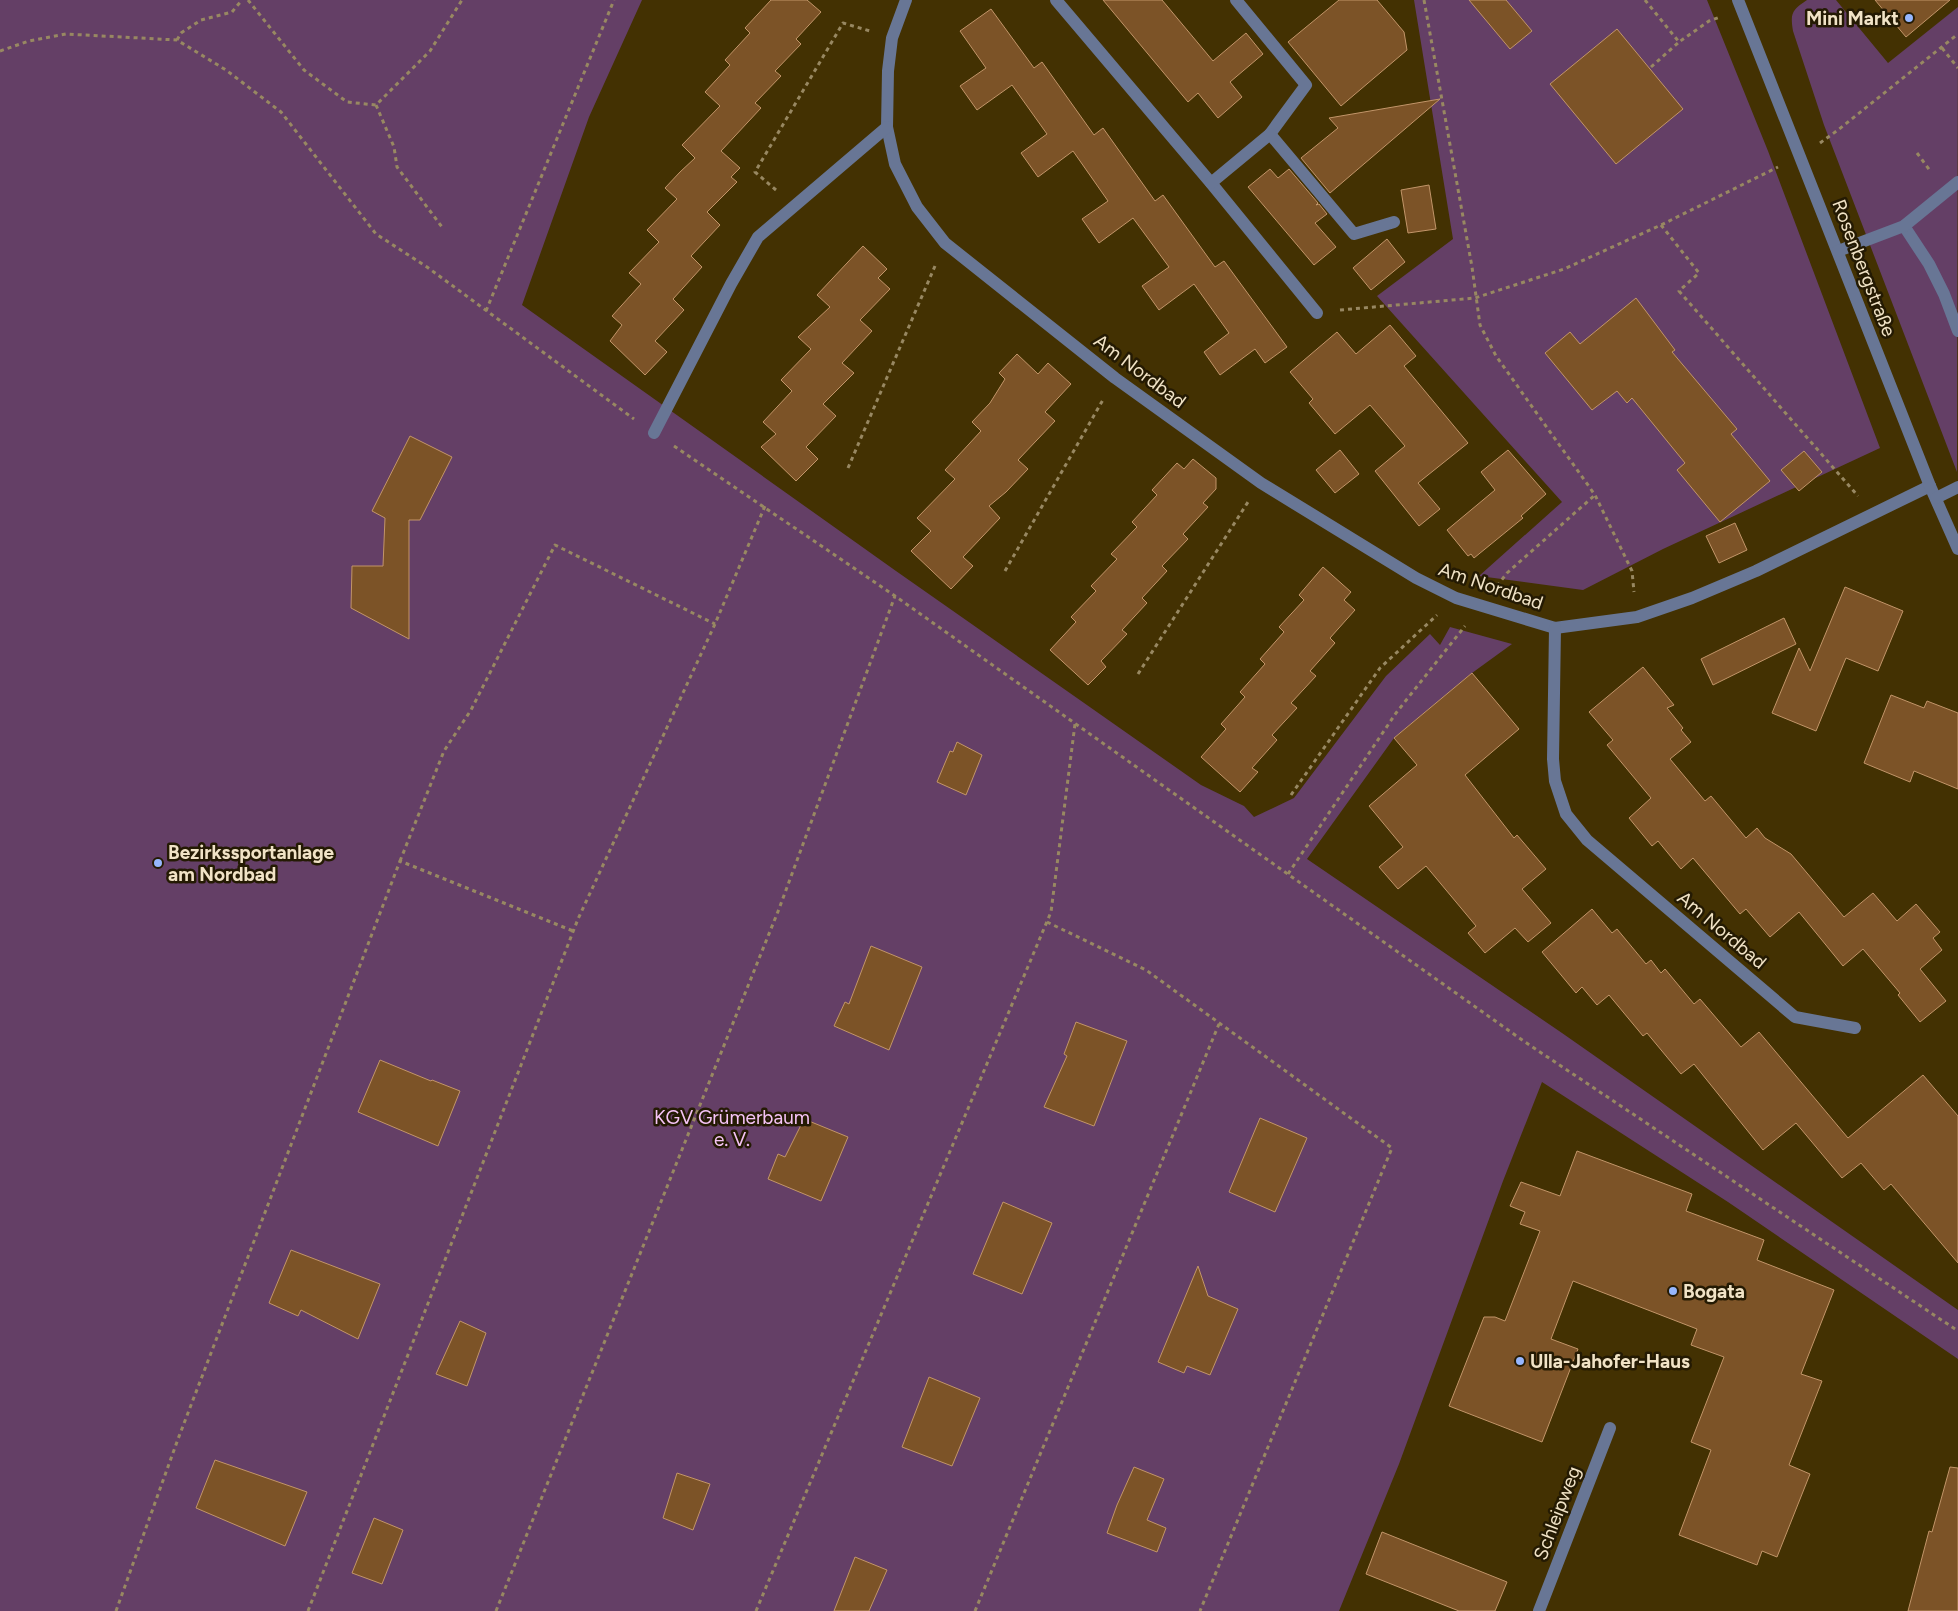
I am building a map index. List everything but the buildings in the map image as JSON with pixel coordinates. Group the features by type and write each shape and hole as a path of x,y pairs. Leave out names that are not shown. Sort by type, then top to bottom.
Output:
{"street":[{"name":"Am Nordbad","path":"906,0 892,38 888,71 887,127 895,164 917,207 945,243 1115,378 1261,483 1416,578 1456,598 1555,628 1637,617 1692,598 1756,571 1930,486"},
{"path":"1056,0 1211,183 1316,312"},
{"path":"1211,183 1270,134 1306,85 1236,0"},
{"name":"Rosenbergstraße","path":"1740,4 1930,486 1958,549"},
{"path":"654,433 758,237 793,205 887,127"},
{"path":"1270,134 1354,234 1394,222"},
{"path":"1838,251 1904,226 1958,182"},
{"path":"1904,226 1929,264 1944,294 1958,331"},
{"path":"1936,498 1958,487"},
{"name":"Am Nordbad","path":"1555,628 1553,759 1556,781 1566,814 1587,840 1795,1017 1855,1028"},
{"name":"Schleipweg","path":"1539,1611 1610,1428"}],"path":[{"path":"177,40 182,33 201,20 232,12 242,0"},
{"path":"248,0 304,70 347,102 376,105"},
{"path":"376,105 430,51 462,0"},
{"path":"486,311 614,0"},
{"path":"1424,0 1472,267 1480,324 1496,356 1595,495 1632,571 1637,617"},
{"path":"1645,0 1679,42"},
{"path":"1650,66 1709,21 1740,4"},
{"path":"793,205 755,172 844,23 892,38"},
{"path":"0,51 29,41 66,34 177,40 226,70 281,112 376,234 427,267 654,433 895,596 1525,1042 1958,1331"},
{"path":"1838,130 1958,34"},
{"path":"1942,48 1958,68"},
{"path":"376,105 394,148 397,167 442,227"},
{"path":"1316,312 1475,298 1564,269 1661,226 1800,156"},
{"path":"1661,226 1699,273 1678,291 1874,513"},
{"path":"848,468 945,243"},
{"path":"1005,571 1115,378"},
{"path":"1138,674 1261,483"},
{"path":"1288,874 1396,713 1507,573 1595,495"},
{"path":"308,1611 573,931 715,624 764,506"},
{"path":"116,1611 178,1439 444,751 471,710 555,545 715,624"},
{"path":"496,1611 779,909 895,596"},
{"path":"1291,795 1380,668 1456,598"},
{"path":"756,1611 1048,922 1051,912 1075,724"},
{"path":"400,861 573,931"},
{"path":"1048,922 1146,970 1392,1148 1200,1611"},
{"path":"976,1611 1219,1024"}],"green space":[{"name":"KGV Grümerbaum e. V.","path":"0,0 642,0 589,117 522,305 1201,785 1244,806 1254,817 1294,798 1386,676 1430,634 1440,645 1450,627 1512,644 1472,673 1394,738 1307,859 1562,1033 1958,1310 1958,1359 1728,1202 1542,1082 1503,1181 1399,1464 1339,1611 0,1611"},
{"path":"1414,0 1707,0 1768,151 1880,448 1663,549 1583,590 1479,576 1562,502 1377,296 1453,239"},
{"path":"1807,0 1836,0 1888,63 1958,7 1957,472 1824,125 1793,31 1793,12"}],"place":[{"name":"Mini Markt","path":"1909,18"},
{"name":"Bezirkssportanlage am Nordbad","path":"158,863"},
{"name":"Bogata","path":"1673,1291"},
{"name":"Ulla-Jahofer-Haus","path":"1520,1361"}]}
